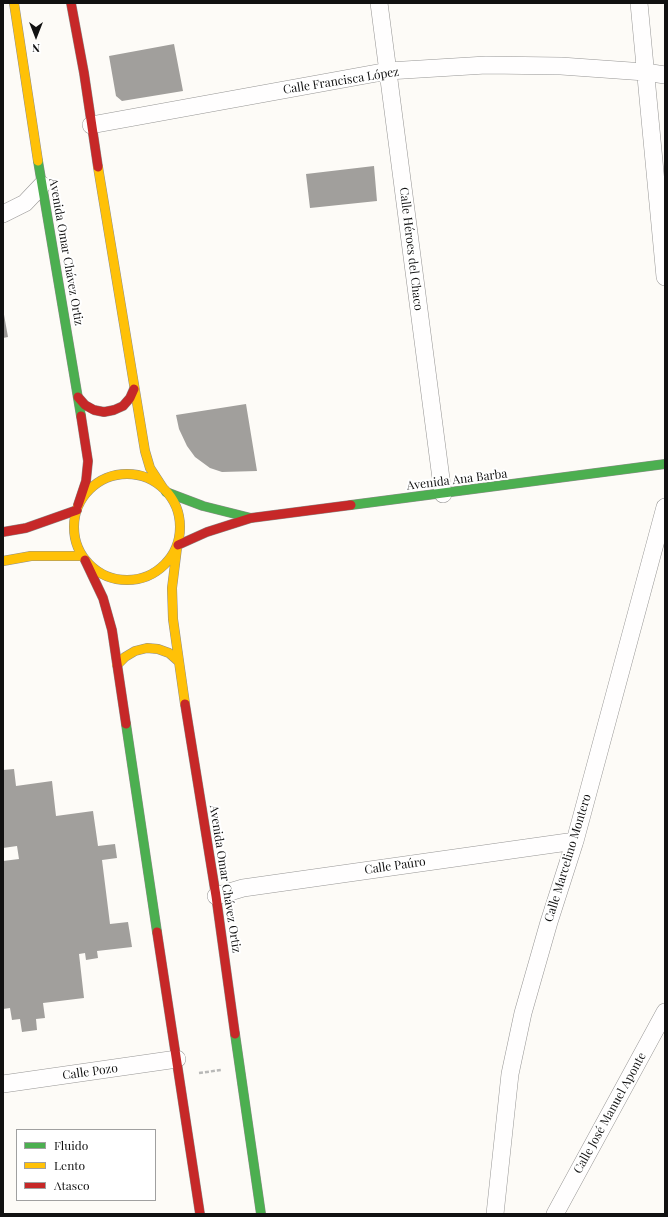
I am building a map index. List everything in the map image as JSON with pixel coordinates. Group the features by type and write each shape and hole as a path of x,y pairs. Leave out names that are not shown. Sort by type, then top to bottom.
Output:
{"main road":[{"name":"Avenida Omar Chávez Ortiz","path":"14,3 42,185 88,460 86,481 78,507"},
{"path":"65,3 73,42 84,73"},
{"path":"3,561 31,556 84,558 99,572 116,578 134,579 151,574 166,563 177,547 180,531 179,517 174,504 150,468 145,451 91,125 84,73 71,3"},
{"path":"78,397 85,405 94,410 104,412 123,406 130,398 134,389"},
{"name":"Avenida Ana Barba","path":"177,547 207,532 251,518 665,464"},
{"path":"164,490 149,478 133,474 116,475 100,481 87,491 78,507 74,522 74,534 77,545 103,598 112,630 200,1214"},
{"name":"Avenida Ana Barba","path":"164,490 203,506 251,518"},
{"path":"3,532 26,528 78,507"},
{"name":"Avenida Omar Chávez Ortiz","path":"177,547 172,588 173,619 178,661 216,896 261,1214"},
{"path":"117,665 125,657 135,651 147,648 158,649 169,653 178,661"}],"street":[{"name":"Calle Héroes del Chaco","path":"379,3 443,494"},
{"path":"639,3 665,277"},
{"name":"Calle Francisca López","path":"91,125 388,71 486,65 561,66 645,72 665,75"},
{"path":"3,214 25,203 42,185"},
{"name":"Calle Marcelino Montero","path":"495,1214 512,1066 527,998 575,841 665,507"},
{"name":"Calle Paúro","path":"216,896 243,888 575,841"},
{"name":"Calle José Manuel Aponte","path":"555,1214 665,1012"},
{"name":"Calle Pozo","path":"3,1084 177,1059"}],"path":[{"path":"195,1073 228,1069"}],"building":[{"path":"174,44 183,91 122,101 116,96 109,56"},
{"path":"374,166 377,201 310,208 306,174"},
{"path":"3,309 8,337 3,338"},
{"path":"246,404 257,471 222,472 210,468 195,457 187,446 179,429 176,415"},
{"path":"14,769 16,786 52,781 56,816 93,811 98,846 115,844 117,858 102,860 110,924 128,922 132,947 97,951 98,958 86,960 85,953 79,954 84,998 43,1003 45,1018 36,1019 37,1030 22,1032 20,1019 12,1020 10,1008 3,1009 3,861 19,859 17,846 3,848 3,770"}],"traffic: fast":[{"path":"38,161 81,416"},
{"path":"351,505 665,464"},
{"path":"166,492 203,506 251,518"},
{"path":"126,724 157,932"},
{"path":"235,1034 261,1214"}],"traffic: slow":[{"path":"14,3 38,161"},
{"path":"98,167 145,451 150,468 163,488"},
{"path":"127,474 147,478 164,490 176,507 180,527 176,547 164,564 147,576 127,580 107,576 90,564 78,547 74,527 78,507 90,490 107,478 127,474"},
{"path":"177,548 172,588 173,619 185,704"},
{"path":"3,561 31,556 82,556"},
{"path":"117,665 125,657 135,651 147,648 158,649 169,653 178,661"}],"traffic: jam":[{"path":"71,3 84,73 98,167"},
{"path":"78,397 85,405 94,410 104,412 123,406 130,398 134,389"},
{"path":"78,505 86,481 88,461 81,416"},
{"path":"178,545 207,532 251,518 351,505"},
{"path":"3,532 26,528 77,510"},
{"path":"85,560 103,598 112,630 126,724"},
{"path":"185,704 216,896 235,1034"},
{"path":"157,932 200,1214"}]}
